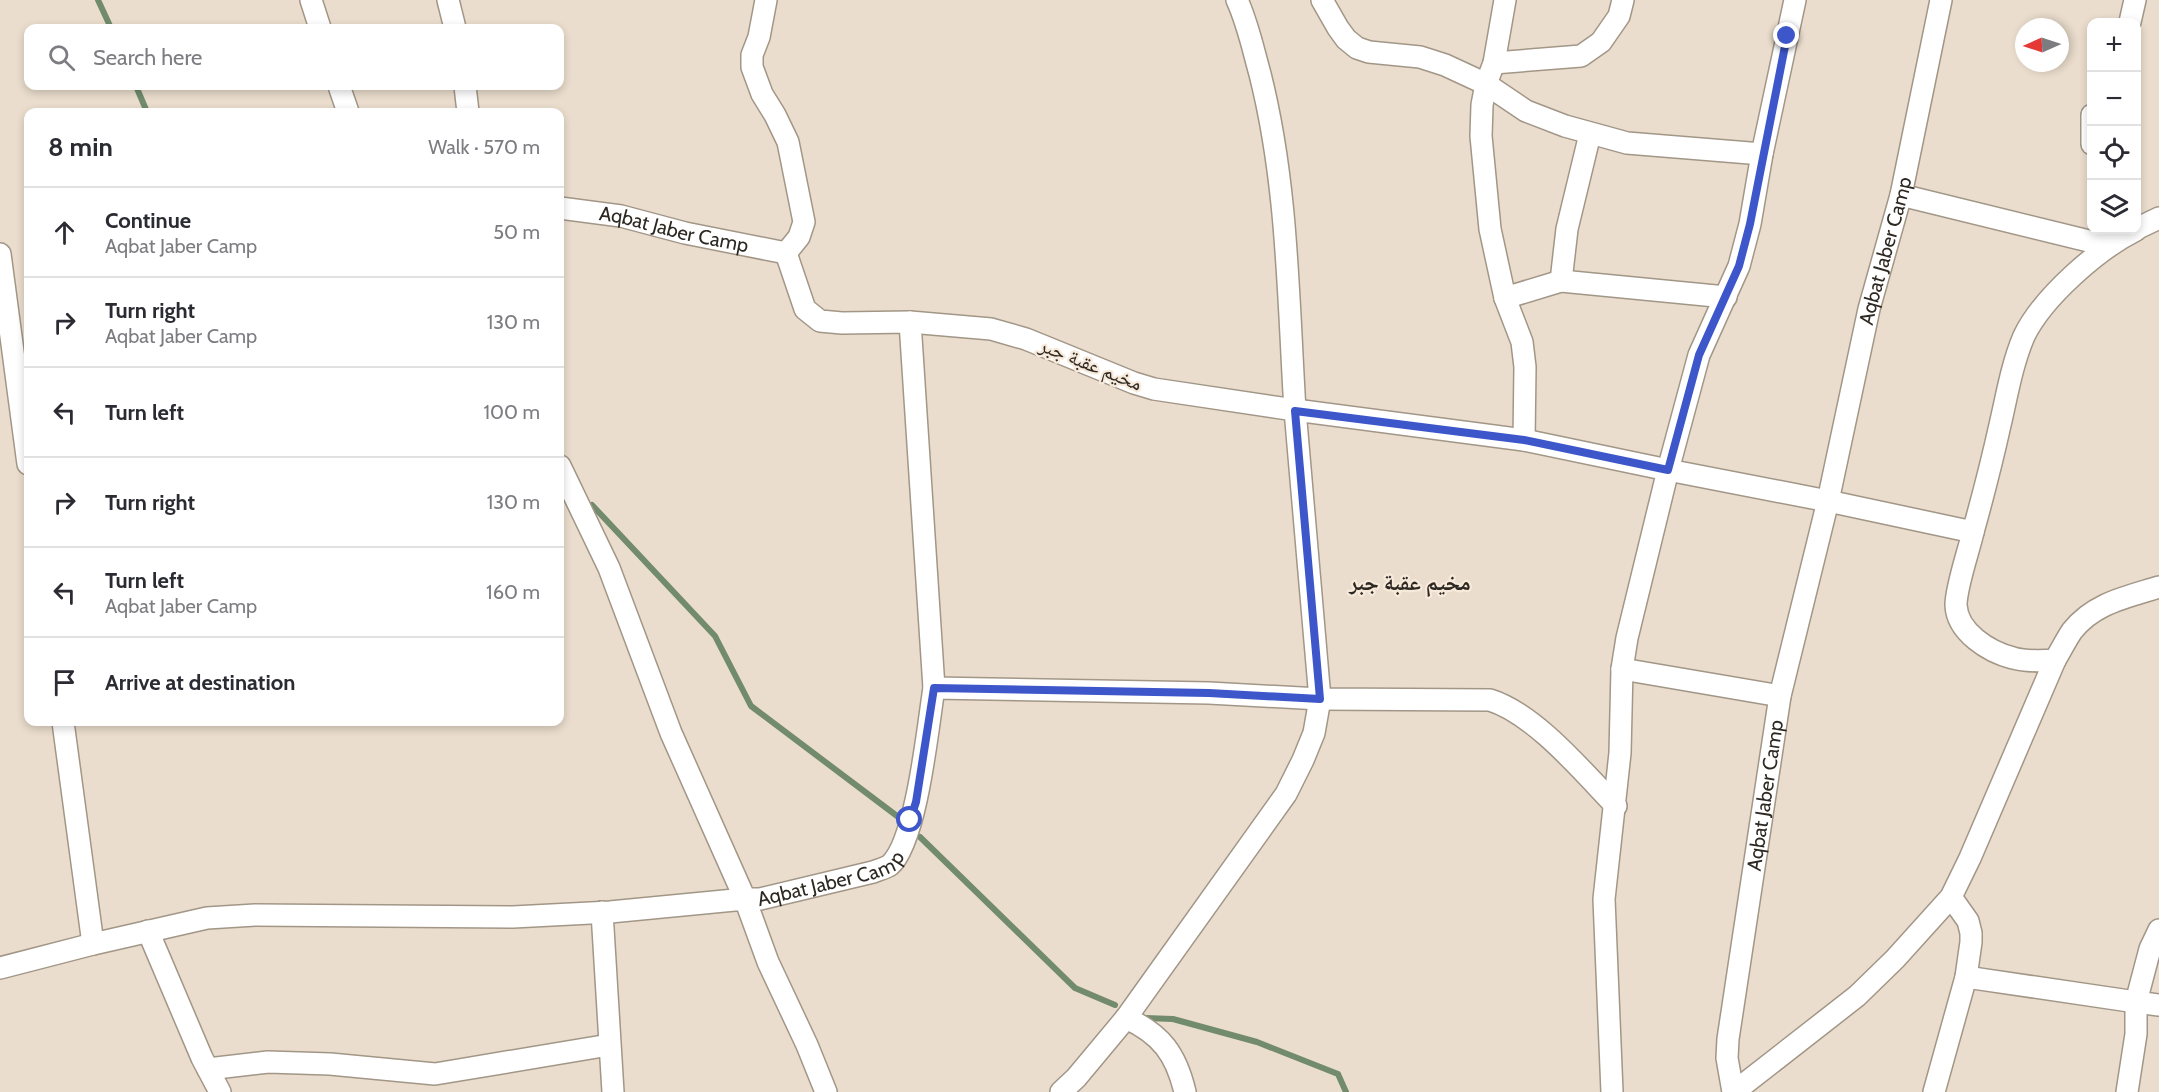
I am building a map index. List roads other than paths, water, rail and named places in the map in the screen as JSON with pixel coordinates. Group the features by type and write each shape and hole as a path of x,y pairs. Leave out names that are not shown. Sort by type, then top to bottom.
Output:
{"street":[{"path":"311,0 319,24"},
{"path":"448,0 454,24"},
{"path":"766,0 759,37 752,55 752,67 762,94 788,142 804,222 799,237 786,253"},
{"path":"1061,1092 1076,1078 1126,1018 1286,794 1314,733 1320,699 1295,411 1287,262 1279,168 1264,92 1246,20 1237,0"},
{"path":"1322,0 1346,39 1357,48 1369,52 1420,57 1445,65 1486,84 1526,111 1590,134 1627,143 1762,154"},
{"path":"1505,0 1494,63 1486,84 1482,105 1480,136 1490,229 1505,298 1522,342 1525,367 1524,440"},
{"path":"1494,63 1581,56 1601,42 1619,16 1623,0"},
{"path":"1612,1092 1606,993 1604,899 1616,806 1622,669 1668,470 1699,355 1739,266 1795,0"},
{"name":"Aqbat Jaber Camp","path":"1941,0 1901,195 1869,309 1828,501 1780,696 1728,1039 1727,1058 1734,1092 1857,996 1895,959 1951,897 1971,858 2055,660 2073,630 2093,611 2111,601 2159,587"},
{"path":"2131,18 2134,0"},
{"path":"340,90 347,108"},
{"path":"465,90 468,108"},
{"path":"1561,281 1567,229 1590,134"},
{"path":"1901,195 2107,238"},
{"name":"Aqbat Jaber Camp","path":"564,209 621,216 685,233 786,253"},
{"path":"2141,227 2159,218"},
{"path":"2055,660 2037,661 2013,658 1973,638 1962,626 1957,615 1956,601 1988,480 2014,366 2025,336 2041,309 2107,238"},
{"name":"مخيم عقبة جبر","path":"786,253 805,309 820,321 910,322 991,329 1026,339 1154,389 1295,411 1524,440 1668,470"},
{"path":"0,254 24,434"},
{"path":"1505,298 1561,281 1726,297"},
{"path":"910,322 934,688 1209,693 1320,699 1490,700 1504,704 1526,719 1616,806"},
{"path":"1668,470 1973,532"},
{"name":"Aqbat Jaber Camp","path":"564,474 609,568 671,733 745,899 759,899 782,894 889,866 897,855 916,802 934,688"},
{"path":"1622,669 1780,696"},
{"path":"64,726 93,944"},
{"path":"1934,1092 1966,977 1971,933 1968,921 1951,897"},
{"path":"0,968 207,918 255,915 513,917 602,912 745,899 768,962 826,1092"},
{"path":"602,912 613,1092"},
{"path":"2127,1092 2136,1034 2136,1002 2150,949 2159,930"},
{"path":"148,931 220,1092"},
{"path":"1966,977 2159,1005"},
{"path":"1126,1018 1144,1026 1161,1039 1183,1080 1185,1092"},
{"path":"208,1069 268,1062 330,1064 437,1083 609,1045"}],"waterway":[{"path":"98,0 109,24"},
{"path":"138,90 145,108"},
{"path":"592,505 715,636 751,706 905,822"},
{"path":"920,837 1075,988 1115,1005"},
{"path":"1145,1018 1173,1019 1257,1042 1338,1074 1346,1092"}],"district":[{"name":"مخيم عقبة جبر","path":"1410,582"}]}
